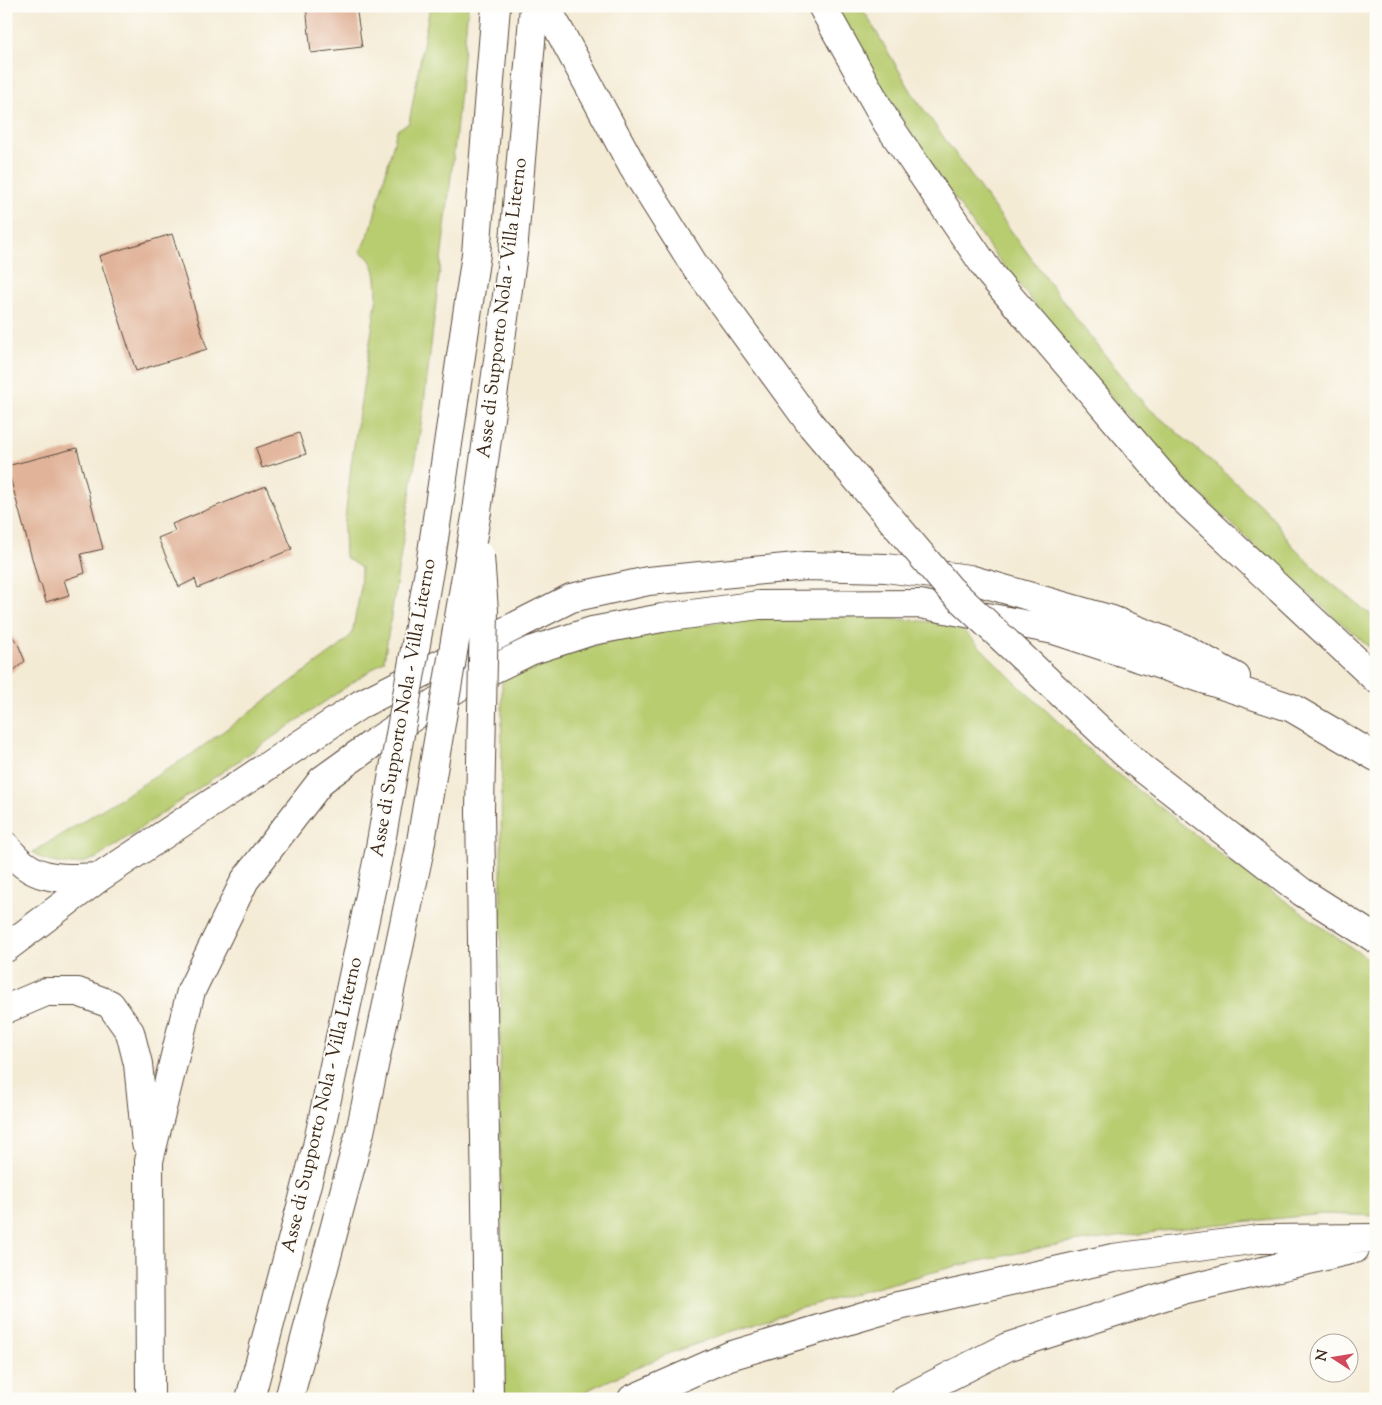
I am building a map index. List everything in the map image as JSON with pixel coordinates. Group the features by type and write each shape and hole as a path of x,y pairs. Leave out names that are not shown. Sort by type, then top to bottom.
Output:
{"highway":[{"name":"Asse di Supporto Nola - Villa Literno","path":"250,1399 318,1146 379,853 431,558 476,254 496,6"},
{"name":"Asse di Supporto Nola - Villa Literno","path":"289,1399 360,1132 418,853 478,511 513,253 534,6"},
{"path":"546,6 633,167 693,263 812,426 950,589 1137,764 1302,892 1376,939"},
{"path":"822,6 887,123 991,275 1181,497 1376,679"},
{"path":"478,511 484,611 480,810 489,1399"},
{"path":"6,948 100,877 361,704 571,598 648,581 806,566 886,568 970,579 1112,620 1183,648 1376,757"},
{"path":"148,1161 191,991 245,880 322,780 372,744 463,684 530,651 592,631 662,618 758,604 920,604 1054,630 1292,708"},
{"path":"6,846 13,855 30,869 46,876 63,879 100,877"},
{"path":"6,1009 46,992 78,992 110,1004 130,1032 138,1064 148,1161 150,1399"},
{"path":"632,1399 729,1356 876,1312 1113,1258 1259,1239 1376,1238"},
{"path":"905,1399 1007,1347 1183,1290 1376,1244"}],"green space":[{"path":"430,6 468,6 455,143 423,412 384,661 97,858 69,864 52,862 41,858 33,852 192,754 339,647 352,634 360,592 361,568 345,557 344,529 351,465 377,297 373,266 366,256 360,252 371,228 397,130 409,123"},
{"path":"833,6 861,6 914,96 1074,316 1145,405 1270,514 1291,544 1326,579 1376,619 1376,653 1274,564 1175,470 1081,362 992,251 940,178 881,86"},
{"path":"860,616 957,624 1018,685 1101,761 1224,857 1347,945 1376,963 1376,1216 1323,1214 1201,1226 1050,1246 952,1267 794,1310 670,1353 592,1388 574,1399 503,1399 500,1083 502,677 592,646 657,630 764,617"}],"building":[{"path":"306,6 356,6 362,47 311,53"},
{"path":"172,234 207,349 136,371 99,256"},
{"path":"299,433 306,454 262,468 256,448"},
{"path":"77,448 103,549 81,554 85,573 64,580 69,595 46,602 41,584 39,584 7,466"},
{"path":"266,486 292,549 198,588 195,579 179,587 158,538 175,531 172,524"},
{"path":"6,628 18,644 25,661 6,677"}]}
